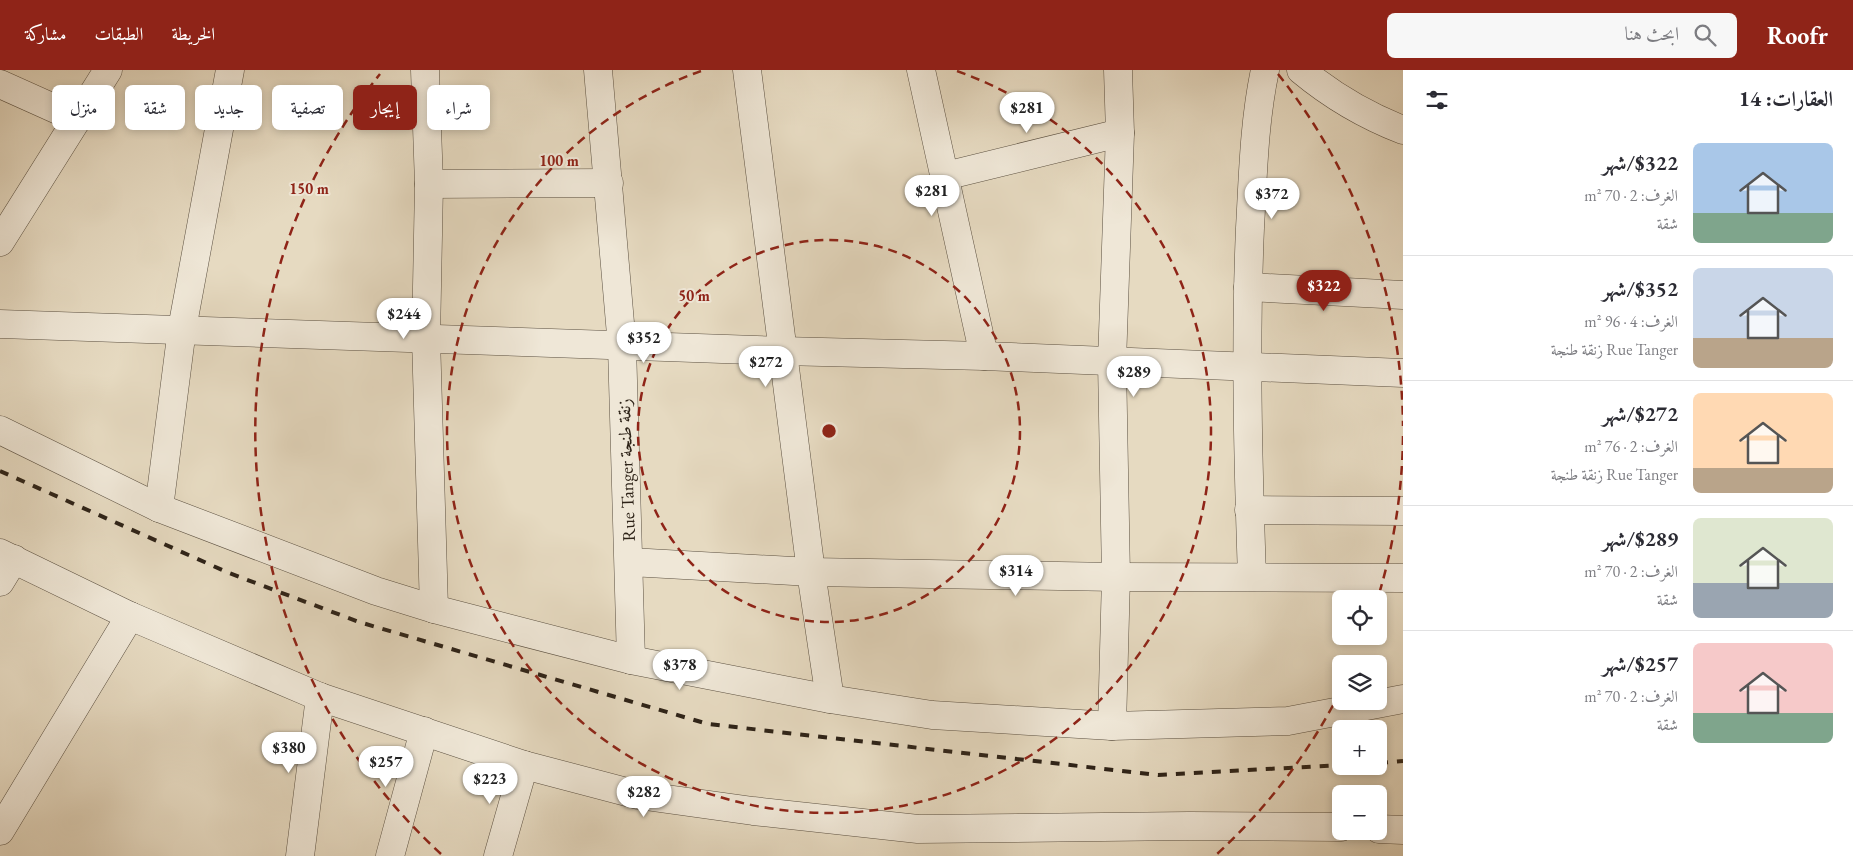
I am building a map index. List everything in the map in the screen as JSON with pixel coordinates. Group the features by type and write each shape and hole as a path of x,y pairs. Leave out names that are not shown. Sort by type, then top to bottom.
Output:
{"street":[{"path":"99,85 108,70"},
{"path":"160,508 182,329 230,70"},
{"path":"425,70 429,184 426,338 434,609"},
{"name":"Rue Tanger زنقة طنجة","path":"598,70 622,346 632,660"},
{"path":"747,70 811,572 830,699"},
{"path":"922,70 984,356"},
{"path":"1112,726 1116,577 1112,362 1120,133 1118,70"},
{"path":"1252,577 1246,366 1253,150 1264,70"},
{"path":"1301,70 1324,89 1390,126 1403,130"},
{"path":"0,84 52,107"},
{"path":"3,231 71,130"},
{"path":"945,176 1120,133"},
{"path":"429,184 608,183"},
{"path":"1248,287 1403,295"},
{"path":"0,324 622,346 984,356 1403,373"},
{"path":"0,430 160,508 376,591 434,609 632,660 830,699 932,715 1112,726 1288,721 1403,699"},
{"path":"1249,510 1403,512"},
{"path":"630,562 811,572 1116,577 1403,578"},
{"path":"5,565 320,697 524,765 638,795 753,812 918,829 1189,826 1332,827"},
{"path":"0,832 130,616"},
{"path":"300,856 320,697"},
{"path":"390,856 424,731"},
{"path":"498,856 524,765"},
{"path":"1387,829 1403,830"}],"railway":[{"path":"0,471 229,573 359,622 708,724 1158,775 1332,765"},
{"path":"1387,762 1403,761"}]}
